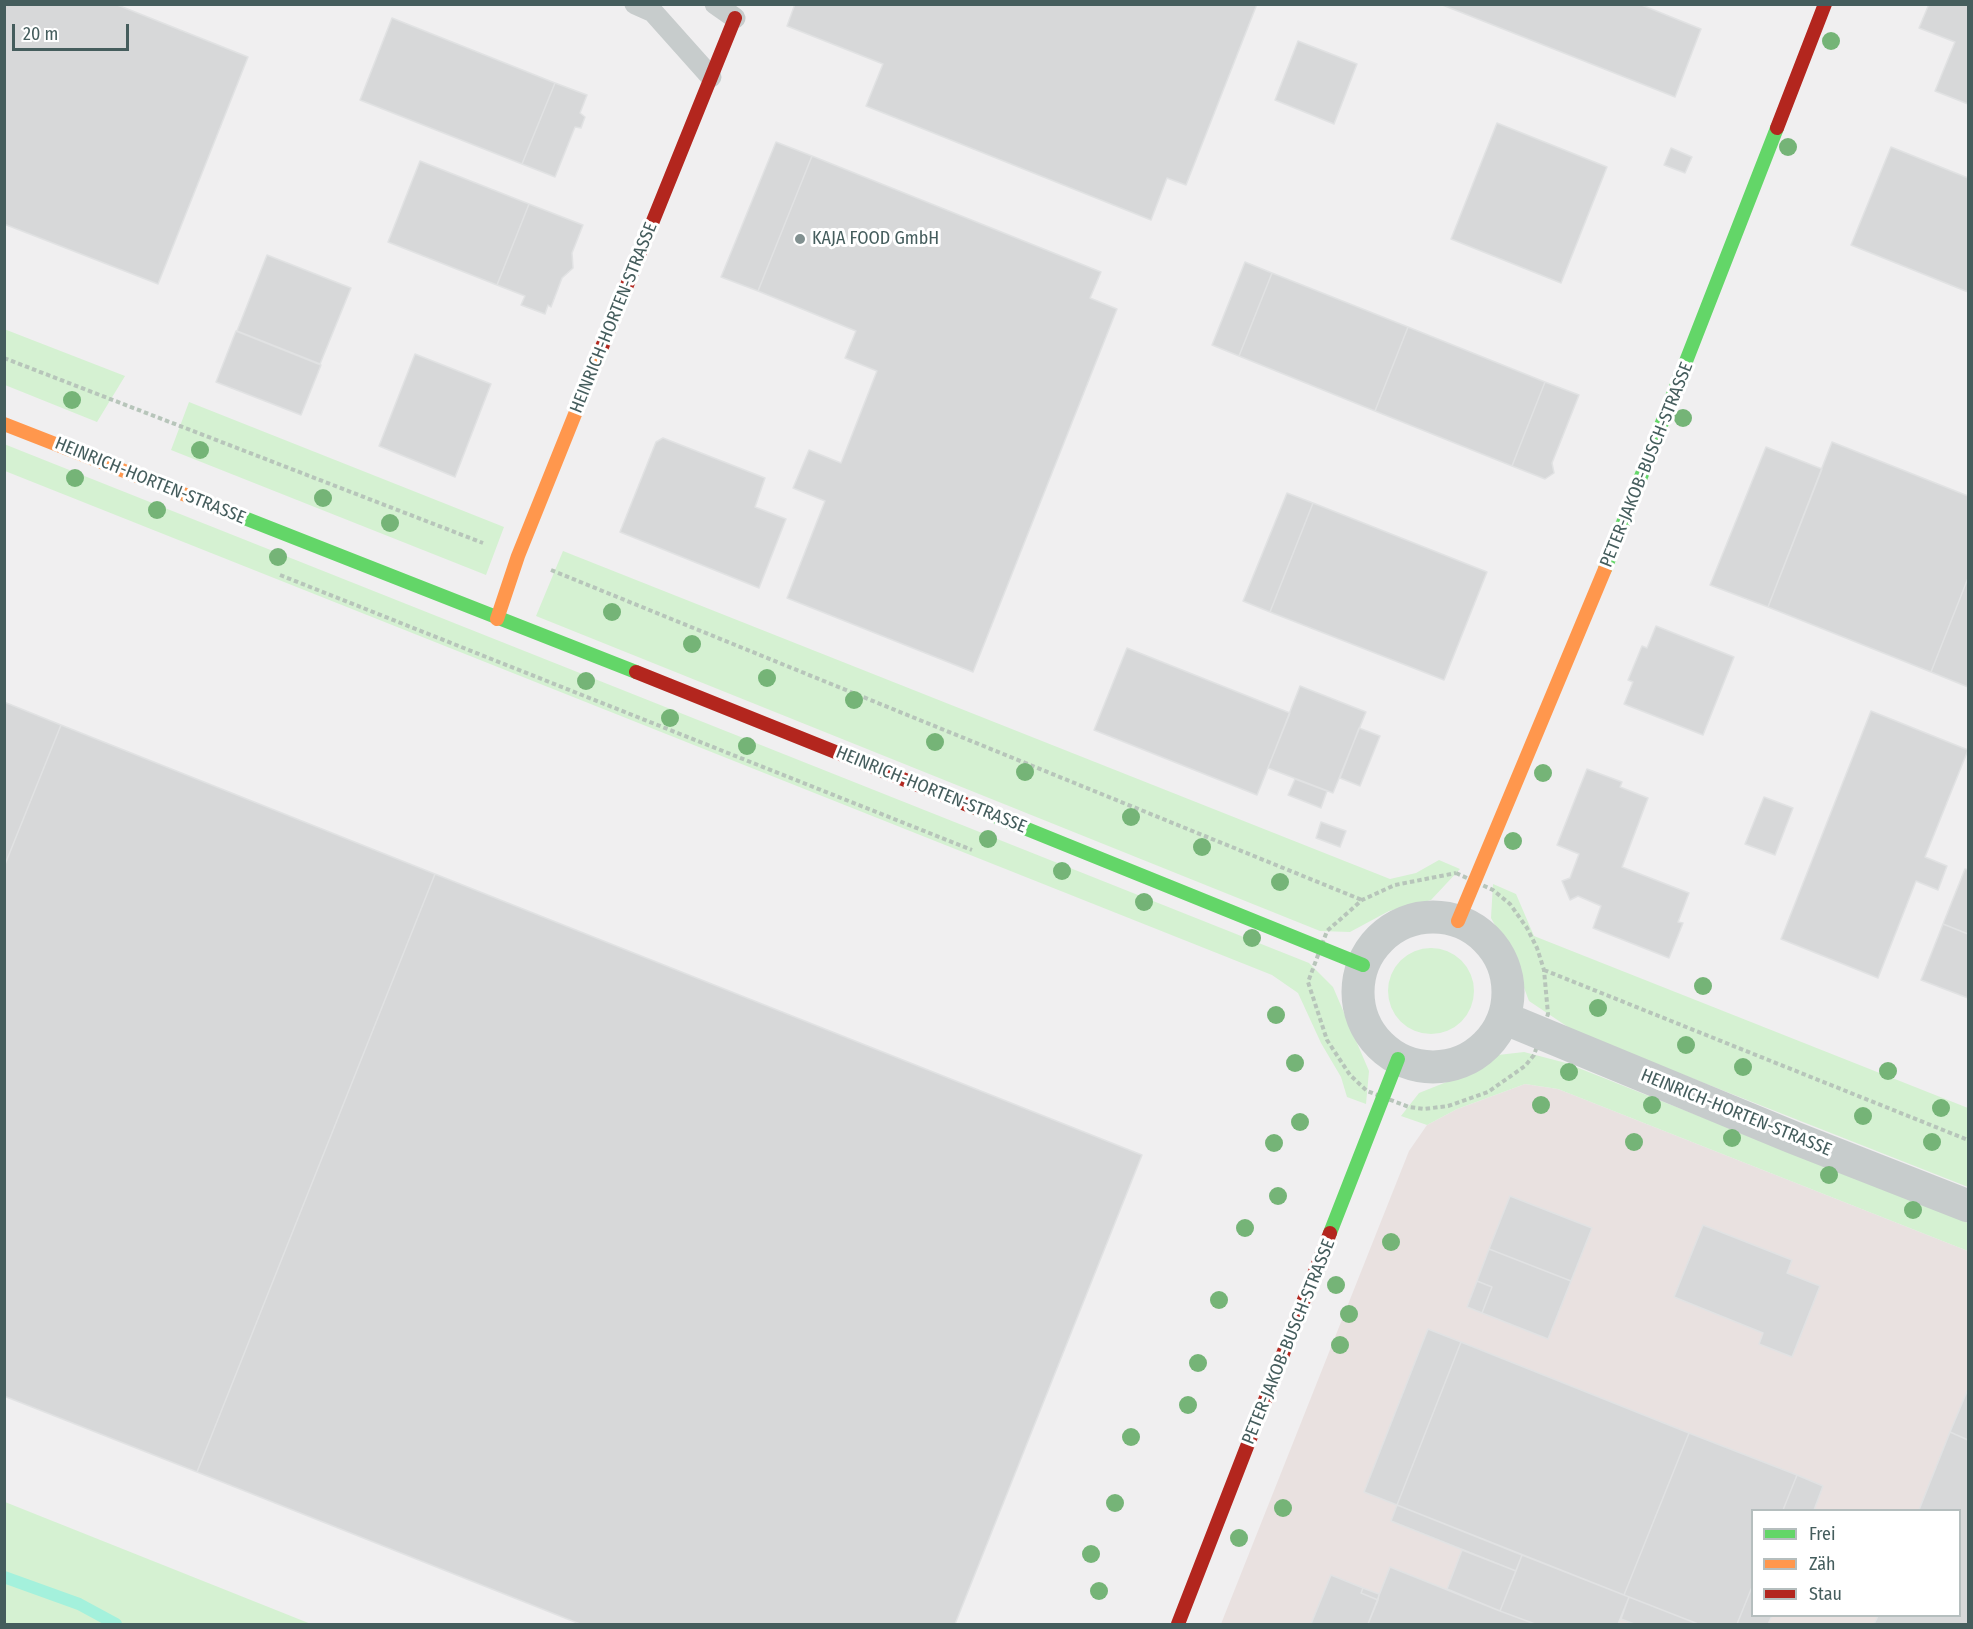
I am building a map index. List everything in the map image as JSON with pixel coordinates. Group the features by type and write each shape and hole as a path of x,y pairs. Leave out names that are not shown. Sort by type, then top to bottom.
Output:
{"street":[{"name":"PETER-JAKOB-BUSCH-STRASSE","path":"1458,921 1477,881 1697,339 1825,4"},
{"name":"HEINRICH-HORTEN-STRASSE","path":"497,619 518,556 735,18"},
{"name":"HEINRICH-HORTEN-STRASSE","path":"4,424 685,691 1363,965"},
{"path":"1435,917 1458,921 1478,932 1495,949 1505,971 1509,994 1504,1018 1494,1036 1479,1052 1460,1062 1440,1067 1419,1066 1398,1059 1381,1046 1368,1029 1360,1008 1358,986 1363,965 1374,945 1392,929 1413,920 1435,917"},
{"name":"HEINRICH-HORTEN-STRASSE","path":"1504,1018 1792,1137 1968,1206"},
{"name":"PETER-JAKOB-BUSCH-STRASSE","path":"1178,1624 1385,1098 1398,1059"}],"lane":[{"path":"635,4 654,12 711,77"},
{"path":"715,4 735,18"}],"path":[{"path":"4,358 518,556 1362,900"},
{"path":"271,571 357,608 976,852"},
{"path":"1456,873 1477,881 1510,904 1537,948 1544,970 1548,1014 1534,1055 1525,1066 1488,1092 1468,1101 1424,1110 1367,1091 1350,1075 1338,1058 1319,1020 1308,982 1327,931 1362,900 1376,891 1413,880 1456,873"},
{"path":"1544,970 1968,1140"},
{"path":"1297,978 1308,982"}],"shaded area":[{"path":"1525,1084 1558,1089 1968,1251 1968,1624 1221,1624 1409,1151 1427,1125 1457,1109"}],"green space":[{"path":"4,329 125,376 97,422 5,385"},
{"path":"189,402 504,527 486,575 171,450"},
{"path":"4,444 1309,963 1333,987 1369,1071 1366,1104 1347,1097 1341,1077 1321,1043 1298,993 1272,975 5,471"},
{"path":"563,551 1390,879 1416,873 1439,860 1460,869 1431,900 1389,911 1350,932 1320,931 536,616"},
{"path":"1493,884 1516,894 1534,936 1968,1108 1968,1187 1577,1033 1529,1001 1513,958 1491,918"},
{"path":"1423,948 1439,948 1462,960 1471,974 1474,991 1471,1008 1462,1022 1439,1034 1423,1034 1407,1027 1395,1015 1388,999 1388,983 1395,967 1407,955"},
{"path":"1524,1052 1566,1063 1968,1223 1968,1251 1558,1089 1525,1084 1457,1109 1427,1125 1401,1116 1419,1093 1464,1075 1498,1055"},
{"path":"5,1502 311,1624 5,1624"}],"building":[{"path":"4,4 115,4 248,57 158,284 4,224"},
{"path":"795,4 1257,4 1186,185 1167,178 1151,220 866,106 883,64 787,26"},
{"path":"1440,4 1639,4 1701,29 1675,97"},
{"path":"1929,4 1968,4 1968,104 1935,91 1955,42 1919,28"},
{"path":"392,18 555,83 522,164 360,100"},
{"path":"1298,41 1357,64 1334,124 1275,100"},
{"path":"555,83 587,95 580,113 585,117 581,128 575,127 555,177 522,164"},
{"path":"1497,123 1607,167 1561,283 1451,239"},
{"path":"776,142 812,156 758,291 721,277"},
{"path":"1891,147 1968,178 1968,292 1851,245"},
{"path":"1671,148 1692,157 1685,173 1664,165"},
{"path":"812,156 1101,272 1090,298 1117,309 973,672 787,598 825,501 793,488 809,450 841,463 877,371 845,358 856,331 758,291"},
{"path":"420,161 529,204 497,285 388,242"},
{"path":"529,204 583,225 572,253 573,268 562,278 551,307 548,305 545,314 521,305 525,296 497,285"},
{"path":"267,255 351,288 320,364 237,331"},
{"path":"1245,262 1272,273 1239,356 1212,345"},
{"path":"1272,273 1408,327 1375,411 1239,356"},
{"path":"1408,327 1545,382 1512,466 1375,411"},
{"path":"236,331 321,365 301,415 216,382"},
{"path":"415,354 491,384 455,477 379,446"},
{"path":"1545,382 1579,395 1552,463 1554,473 1545,479 1512,466"},
{"path":"663,438 765,478 755,507 786,519 759,588 620,532 656,442"},
{"path":"1832,442 1968,496 1968,578 1931,672 1768,607"},
{"path":"1766,447 1822,469 1768,607 1710,585"},
{"path":"1287,493 1313,503 1270,612 1243,601"},
{"path":"1313,503 1487,572 1444,680 1270,612"},
{"path":"1968,578 1968,687 1931,672"},
{"path":"1656,626 1734,657 1703,735 1624,704 1633,682 1628,680 1642,646 1647,648"},
{"path":"1127,648 1290,713 1257,795 1094,730"},
{"path":"1300,686 1366,712 1333,793 1268,768"},
{"path":"4,702 61,725 4,867"},
{"path":"1871,711 1968,750 1925,857 1947,866 1938,890 1916,881 1878,978 1781,939"},
{"path":"61,725 435,874 197,1472 4,1396 4,867"},
{"path":"1359,728 1380,736 1360,786 1340,778"},
{"path":"1587,769 1622,782 1620,787 1648,798 1622,867 1689,893 1678,922 1683,923 1669,958 1593,928 1601,906 1578,896 1570,900 1562,881 1570,878 1579,854 1557,845"},
{"path":"1295,779 1327,791 1321,808 1288,795"},
{"path":"1764,797 1793,808 1775,855 1745,844"},
{"path":"1321,822 1346,831 1340,847 1316,838"},
{"path":"1965,869 1968,870 1968,934 1943,924"},
{"path":"435,874 1142,1155 955,1624 580,1624 197,1472"},
{"path":"1943,924 1968,934 1968,998 1921,980"},
{"path":"1510,1196 1592,1228 1571,1281 1489,1249"},
{"path":"1703,1225 1792,1260 1787,1273 1820,1286 1792,1357 1759,1344 1763,1333 1674,1297"},
{"path":"1489,1249 1571,1281 1548,1339 1482,1313 1492,1287 1477,1281"},
{"path":"1477,1281 1492,1287 1482,1313 1467,1307"},
{"path":"1428,1329 1461,1342 1397,1505 1364,1492"},
{"path":"1461,1342 1689,1433 1624,1595 1397,1505"},
{"path":"1968,1389 1968,1440 1950,1432"},
{"path":"1950,1432 1968,1440 1968,1624 1874,1624 1878,1617 1961,1617 1961,1509 1919,1509"},
{"path":"1689,1433 1797,1475 1783,1509 1751,1509 1751,1589 1737,1624 1698,1624 1624,1595"},
{"path":"1797,1475 1823,1486 1814,1509 1783,1509"},
{"path":"1397,1505 1522,1555 1516,1571 1391,1521"},
{"path":"1462,1550 1516,1571 1500,1611 1447,1589"},
{"path":"1522,1555 1629,1597 1618,1624 1535,1624 1500,1611"},
{"path":"1390,1567 1500,1611 1535,1624 1368,1624"},
{"path":"1331,1575 1363,1588 1361,1593 1378,1600 1368,1624 1311,1624"},
{"path":"1363,1588 1379,1594 1378,1600 1361,1593"},
{"path":"1751,1589 1751,1617 1772,1617 1768,1624 1737,1624"},
{"path":"1629,1597 1698,1624 1634,1624 1621,1619"}],"waterway":[{"path":"4,1577 79,1604 116,1624"}],"traffic: fast":[{"path":"1605,569 1777,128"},
{"path":"219,508 636,672"},
{"path":"975,808 1363,965"},
{"path":"1330,1233 1398,1059"}],"traffic: slow":[{"path":"497,619 518,556 602,347"},
{"path":"4,424 219,508"},
{"path":"1458,921 1605,569"}],"traffic: jam":[{"path":"1777,128 1825,4"},
{"path":"602,347 735,18"},
{"path":"636,672 975,808"},
{"path":"1178,1624 1330,1233"}],"place":[{"name":"KAJA FOOD GmbH","path":"800,239"}]}
